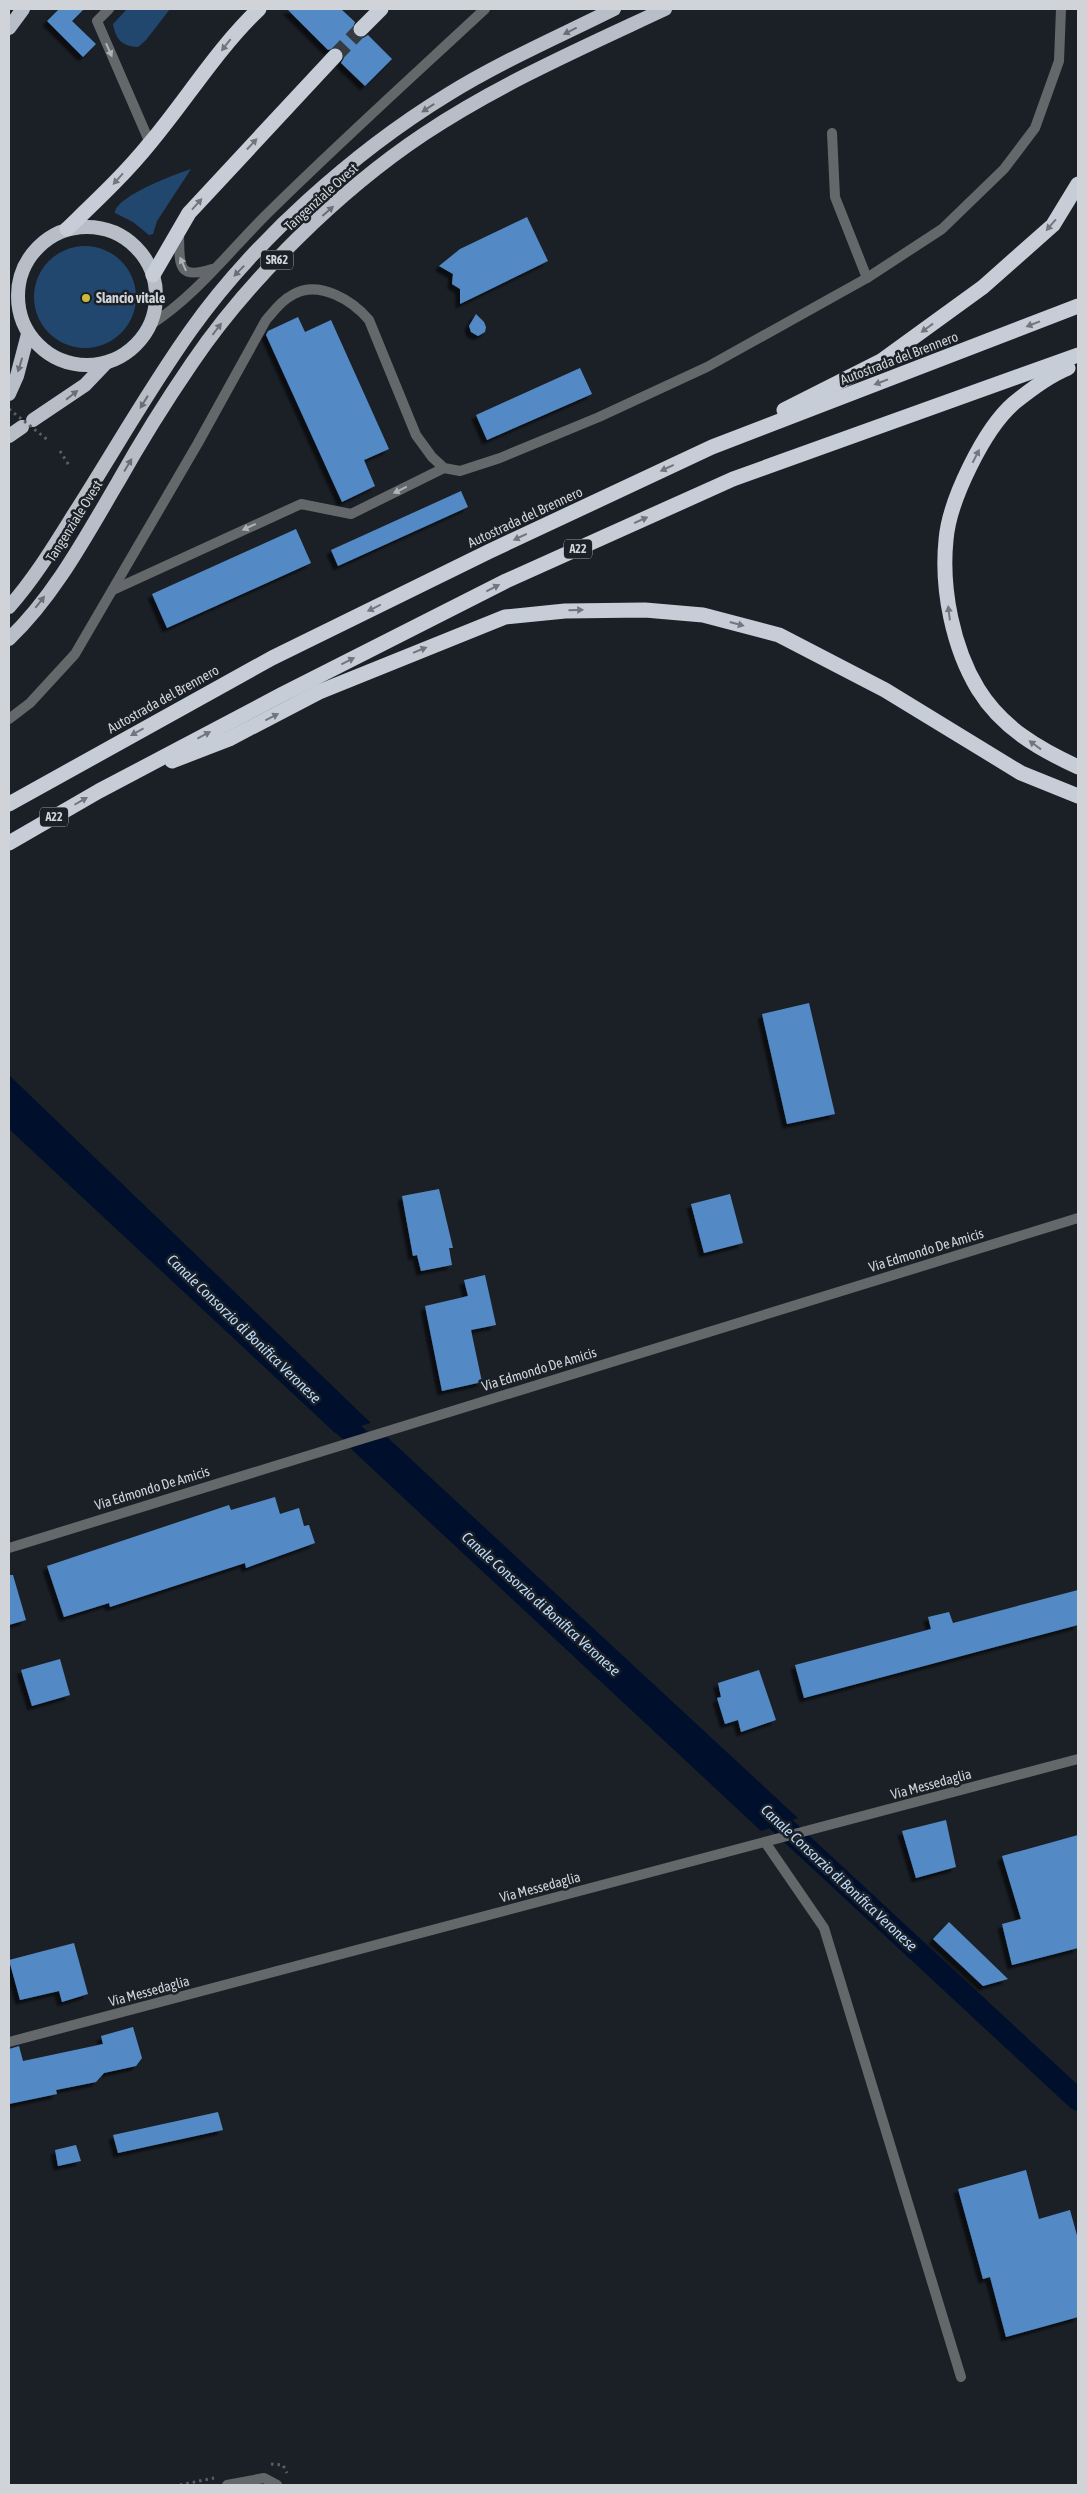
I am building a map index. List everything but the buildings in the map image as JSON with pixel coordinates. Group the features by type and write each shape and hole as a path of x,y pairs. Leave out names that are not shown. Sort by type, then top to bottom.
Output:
{"highway":[{"path":"9,28 23,9"},
{"path":"68,229 96,227 125,238 138,248 153,275 156,293 155,312 150,325 137,344 123,356 106,363 88,366 62,361 40,347 28,334 21,318 17,300 18,286 23,268 31,254 41,243 68,229 112,186 150,143 241,26 259,9"},
{"path":"361,29 381,9"},
{"path":"9,607 47,557 191,330 220,290 275,233 319,191 399,127 448,95 499,66 614,9"},
{"name":"Tangenziale Ovest","path":"9,639 42,600 81,546 154,422 198,354 227,316 269,268 319,219 424,134 547,65 665,9"},
{"path":"153,275 189,213 335,56"},
{"path":"712,447 881,361 984,287 1053,225 1078,184"},
{"name":"Autostrada del Brennero","path":"9,804 66,770 272,658 490,551 712,447 1078,306"},
{"path":"9,394 17,376 28,334"},
{"name":"A22","path":"9,843 98,791 281,695 506,581 733,479 1078,355"},
{"path":"9,436 78,391 106,363"},
{"path":"1078,364 1054,374 1013,404 985,440 958,493 946,539 946,581 950,621 978,690 1006,722 1038,749 1078,767"},
{"path":"98,791 229,739 319,692 505,617 565,611 645,610 704,616 779,636 885,690 1021,773 1078,796"}],"street":[{"path":"109,9 97,21 150,143"},
{"path":"150,325 174,310 336,146 485,9"},
{"path":"9,719 30,703 75,654 266,320 282,302 296,292 312,290 330,292 358,307 369,320 416,435 432,457 444,468 460,472 500,458 599,417 707,367 867,278 942,229 1004,169 1035,128 1059,61 1061,9"},
{"path":"832,132 835,197 867,278"},
{"path":"179,228 180,259 183,268 188,273 196,274 213,269"},
{"path":"113,590 301,504 351,514 444,468"},
{"name":"Via Edmondo De Amicis","path":"9,1548 1078,1218"},
{"name":"Via Messedaglia","path":"9,2042 1078,1759"},
{"path":"766,1842 824,1928 961,2377"},
{"path":"228,2485 264,2478 277,2485"}],"path":[{"path":"9,409 49,441"},
{"path":"60,451 70,467"}],"shaded area":[{"path":"127,9 170,9 146,40 138,47 124,44 114,30 113,24"},
{"path":"191,169 157,221 153,234 149,235 133,222 115,213 118,206 136,193"},
{"path":"85,246 105,250 121,261 132,277 136,297 132,317 121,333 105,344 85,348 65,344 49,333 38,317 34,297 38,277 49,261 65,250"}],"water":[{"path":"9,1075 371,1423 335,1433 9,1129"},
{"path":"387,1437 798,1818 761,1831 350,1448"}],"waterway":[{"name":"Canale Consorzio di Bonifica Veronese","path":"326,1409 378,1456"},
{"name":"Canale Consorzio di Bonifica Veronese","path":"758,1803 1078,2100"}],"tunnel":[{"path":"335,56 361,29"}],"place":[{"name":"Slancio vitale","path":"86,298"}]}
